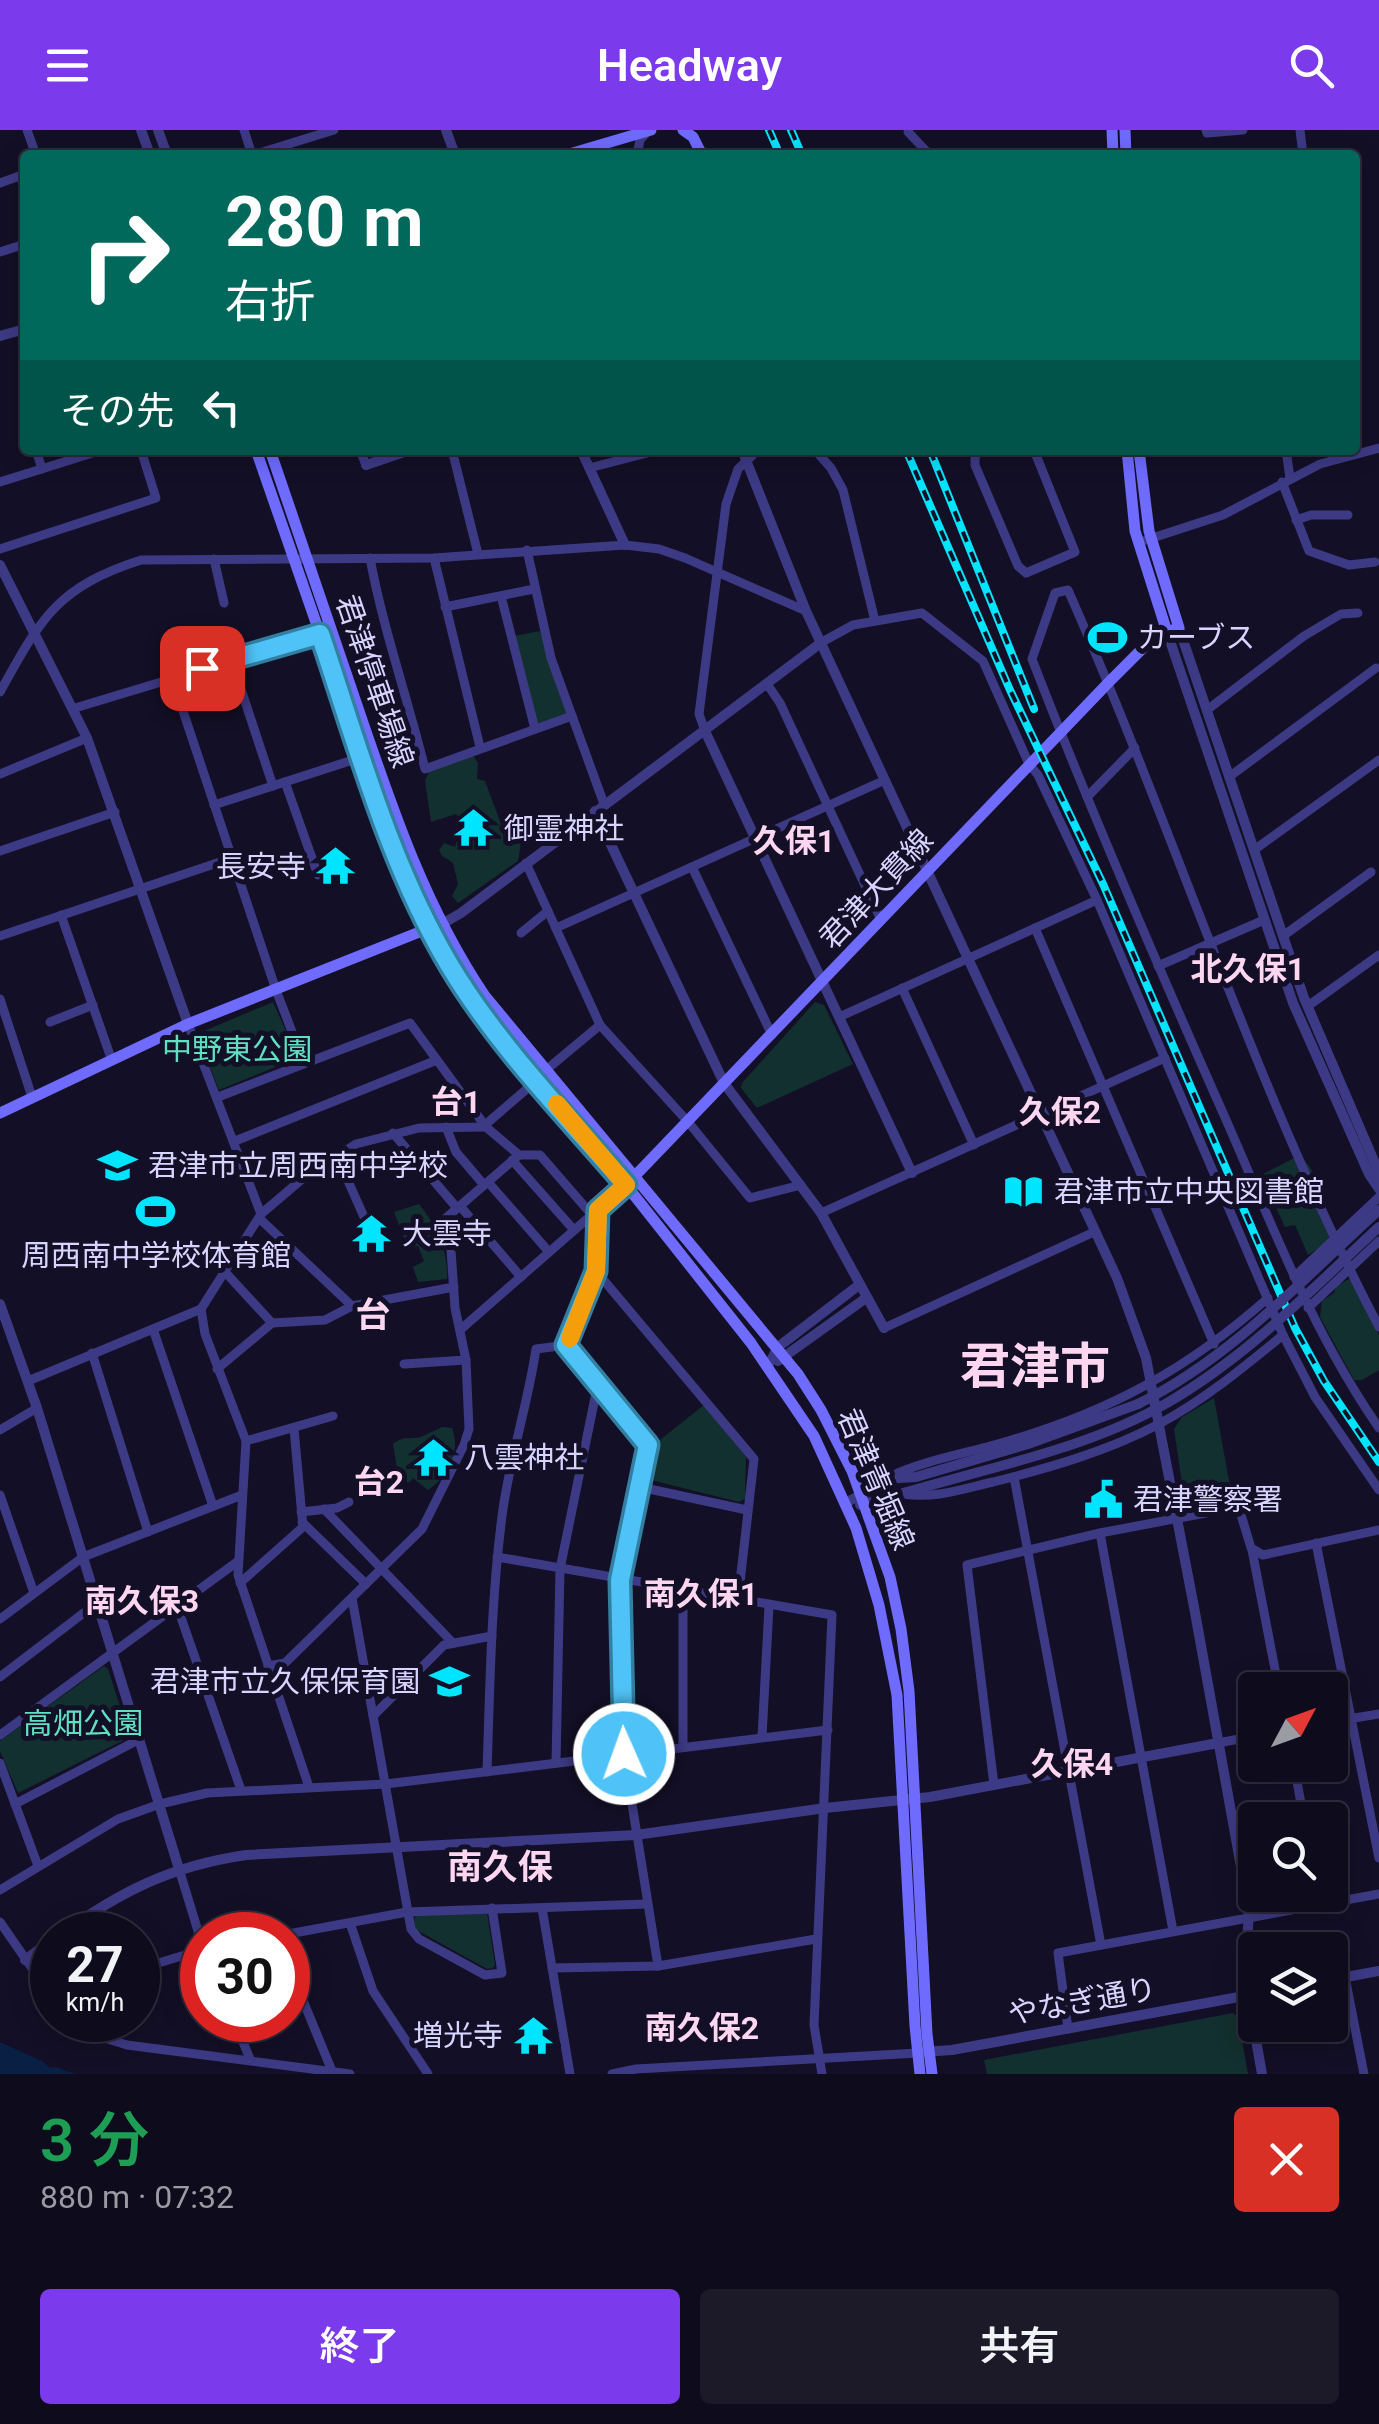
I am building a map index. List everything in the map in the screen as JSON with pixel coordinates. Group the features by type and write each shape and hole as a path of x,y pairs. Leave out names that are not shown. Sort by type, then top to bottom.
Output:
{"main road":[{"path":"583,150 650,130"},
{"path":"683,130 693,137 700,150"},
{"name":"君津停車場線","path":"258,455 436,926"},
{"name":"君津停車場線","path":"271,455 320,634 362,757 401,867 436,926"},
{"path":"1128,455 1138,542 1173,630"},
{"path":"1140,455 1144,504 1173,630"},
{"name":"君津大貫線","path":"630,1181 1109,682 1156,635 1173,630"},
{"path":"0,1113 188,1024 436,926"},
{"name":"君津青堀線","path":"436,926 768,1366 814,1436 845,1502 868,1561 892,1662 898,1706 909,1800 924,2052 920,2074"},
{"name":"君津青堀線","path":"436,926 486,1022 782,1353 829,1424 863,1499 890,1578 910,1691 909,1800"},
{"name":"君津青堀線","path":"924,2052 932,2074"}],"street":[{"path":"269,150 334,130"},
{"path":"1206,130 1207,134 1243,130"},
{"path":"38,455 42,469"},
{"path":"0,482 86,455"},
{"path":"0,550 156,498 143,455"},
{"path":"362,455 366,465 395,455"},
{"path":"453,455 478,554"},
{"path":"583,455 625,546"},
{"path":"590,468 640,455"},
{"path":"744,455 726,504 699,714 912,1173"},
{"path":"744,455 806,611 1130,1307 1146,1358 1218,1742 1249,1917 1248,1932"},
{"path":"820,455 832,468 843,490 875,620"},
{"path":"976,455 975,465 1018,566 1026,573 1075,552 1036,455"},
{"path":"1286,455 1286,480 1308,551 1349,565 1374,562"},
{"path":"1138,542 1223,515 1320,464 1353,455"},
{"path":"1296,520 1311,515 1348,515"},
{"path":"0,692 34,630 70,592 101,573 141,560 434,558 625,546 659,549 806,611"},
{"path":"527,550 551,658 600,807 633,892 724,1083 821,1213 884,1328 1094,1232"},
{"path":"370,558 380,610 404,680 425,769 572,716"},
{"path":"434,558 480,747"},
{"path":"214,559 224,603"},
{"path":"0,564 88,738 260,1216 352,1306"},
{"path":"445,607 534,590"},
{"path":"1379,1327 1349,1270 1209,945 1109,682 1068,590 1055,593 1032,659 1060,732 1308,1308 1379,1428"},
{"path":"501,596 535,729"},
{"path":"436,926 462,913 822,642 845,628 922,613 983,661 1097,900 1283,1335 1316,1398 1379,1490"},
{"path":"1207,710 1304,636 1340,614 1358,613"},
{"path":"1173,630 1207,710 1308,1006 1377,1168 1379,1189"},
{"path":"1173,630 1264,920 1312,1048 1379,1189"},
{"path":"75,708 320,634"},
{"path":"231,659 273,786"},
{"path":"1230,777 1376,668"},
{"path":"172,678 304,1063"},
{"path":"766,684 780,704 881,920"},
{"path":"0,774 88,738"},
{"path":"1086,796 1135,748"},
{"path":"214,805 362,757"},
{"path":"1254,850 1379,760"},
{"path":"556,928 885,780"},
{"path":"285,782 318,876"},
{"path":"0,851 115,812"},
{"path":"0,936 232,858"},
{"path":"526,863 600,1025 689,1123 750,1198 801,1186"},
{"path":"692,867 772,1035"},
{"path":"1282,936 1371,872"},
{"path":"839,1017 1097,900"},
{"path":"521,933 548,911"},
{"path":"62,915 112,1058"},
{"path":"1158,966 1264,920"},
{"path":"1035,928 1214,1344"},
{"path":"1308,1006 1379,955"},
{"path":"902,988 974,1145"},
{"path":"0,999 32,1097"},
{"path":"50,1022 93,1004"},
{"path":"218,1097 410,1023 486,1126 574,1230"},
{"path":"546,1070 600,1025"},
{"path":"821,1213 1165,1058"},
{"path":"235,1141 437,1060"},
{"path":"28,1380 201,1309 260,1216 300,1180 356,1144 419,1128 486,1126 536,1081"},
{"path":"446,1128 456,1152 549,1252"},
{"path":"392,1133 521,1277"},
{"path":"268,1666 285,1664 427,1523 469,1429 466,1360 451,1250 440,1224 515,1158 540,1155 595,1212 596,1271 566,1345"},
{"path":"337,1156 364,1217"},
{"path":"460,1330 630,1181"},
{"path":"1294,1277 1379,1197"},
{"path":"903,1494 919,1482 1081,1428 1159,1394 1226,1348 1379,1210"},
{"path":"884,1480 919,1482 1084,1439 1164,1404 1232,1359 1379,1227"},
{"path":"1308,1308 1379,1241"},
{"path":"596,1271 754,1459 738,1600"},
{"path":"225,1272 272,1323"},
{"path":"768,1366 859,1285"},
{"path":"217,1368 272,1323 325,1320 352,1306 454,1286"},
{"path":"782,1353 866,1298"},
{"path":"863,1499 884,1480 914,1466 1086,1416 1151,1385 1214,1344 1268,1298"},
{"path":"0,1304 5,1335 28,1380 192,1912"},
{"path":"201,1309 205,1334 246,1441 240,1583 310,1787"},
{"path":"153,1328 213,1506"},
{"path":"845,1502 903,1494 928,1498 1108,1447 1158,1424 1235,1374 1283,1335"},
{"path":"566,1345 648,1445 620,1580 624,1754 658,1966"},
{"path":"487,1772 497,1558 512,1459 536,1349 566,1345"},
{"path":"92,1353 148,1532"},
{"path":"404,1364 466,1360"},
{"path":"556,1763 560,1569 598,1383"},
{"path":"0,1430 37,1408"},
{"path":"246,1441 333,1416"},
{"path":"240,1583 303,1528 294,1429"},
{"path":"1014,1476 1100,1945"},
{"path":"640,1487 746,1510"},
{"path":"0,1619 83,1557 242,1494"},
{"path":"0,1495 34,1592"},
{"path":"302,1517 350,1502"},
{"path":"994,1784 968,1566 1100,1534 1239,1508 1251,1548 1275,1672"},
{"path":"324,1510 453,1644"},
{"path":"302,1517 366,1584"},
{"path":"1251,1548 1263,1554 1379,1530"},
{"path":"1100,1534 1172,1931"},
{"path":"1316,1544 1379,1858"},
{"path":"497,1558 832,1615 814,2025 822,2074"},
{"path":"0,1735 238,1562"},
{"path":"683,1747 684,1591"},
{"path":"352,1598 410,1929 485,1975 502,1974 492,1908"},
{"path":"0,1677 98,1602"},
{"path":"176,1606 241,1790"},
{"path":"762,1738 769,1606"},
{"path":"373,1716 444,1645 492,1636"},
{"path":"1348,1719 1379,1714"},
{"path":"0,1890 118,1819 160,1804 241,1790 386,1784 828,1730"},
{"path":"15,1804 140,1739"},
{"path":"95,1912 125,1892 180,1869 246,1855 636,1835 909,1800 1238,1739"},
{"path":"0,1763 38,1866"},
{"path":"1348,1897 1379,1894"},
{"path":"310,1930 407,1912 646,1904"},
{"path":"542,1908 570,2074"},
{"path":"1068,2030 1058,1953 1270,1912"},
{"path":"0,1922 30,1967"},
{"path":"350,1923 372,1991 428,2074"},
{"path":"552,1968 658,1966 816,1939"},
{"path":"25,1960 30,1956"},
{"path":"1348,1976 1379,1971"},
{"path":"1348,1992 1364,2074"},
{"name":"やなぎ通り","path":"924,2052 1238,1997"},
{"path":"310,2018 332,2071"},
{"path":"117,2042 350,2074"},
{"path":"243,2042 250,2059"},
{"path":"1258,2042 1262,2074"},
{"path":"612,2074 636,2069 924,2052"}],"green space":[{"path":"540,631 567,712 537,724 514,636"},
{"path":"472,754 478,763 477,779 485,781 501,824 518,822 527,837 521,843 518,861 458,903 452,896 458,884 453,863 439,850 444,843 455,847 457,841 486,832 490,824 483,818 465,825 456,814 431,822 425,781 429,772"},
{"name":"中野東公園","path":"273,1002 295,1051 293,1060 219,1090 199,1033"},
{"path":"815,1002 824,1005 853,1064 757,1108 741,1088 742,1083"},
{"path":"1298,1156 1317,1181 1330,1236 1308,1255 1295,1225 1285,1227 1261,1175"},
{"path":"419,1204 440,1239 447,1279 418,1282 413,1267 424,1261 418,1246 408,1248 394,1212"},
{"path":"1351,1278 1379,1335 1379,1370 1362,1380 1354,1380 1320,1317 1322,1301 1334,1293 1336,1286"},
{"path":"1214,1398 1232,1497 1185,1504 1174,1429 1182,1417"},
{"path":"704,1405 746,1457 745,1499 739,1502 647,1479 656,1443"},
{"path":"442,1427 452,1428 455,1446 442,1478 428,1490 413,1478 410,1482 399,1481 393,1444"},
{"name":"高畑公園","path":"104,1666 128,1731 122,1741 18,1793 0,1751 0,1741"},
{"path":"487,1913 493,1968 487,1969 413,1928 415,1916"},
{"path":"1233,2013 1238,2017 1238,2042 1242,2042 1248,2074 987,2074 984,2060"}],"water":[{"path":"0,2042 50,2068 76,2074 0,2074"}],"railway":[{"path":"769,130 778,150"},
{"path":"791,130 800,150"},
{"path":"908,455 1010,690 1103,884 1295,1328 1324,1381 1379,1462"},
{"path":"932,455 1034,709"}],"slow traffic":[{"path":"557,1104 626,1185 598,1210 596,1271 570,1338"}],"place":[{"name":"カーブス","path":"1107,637"},
{"name":"御霊神社","path":"474,828"},
{"name":"長安寺","path":"336,866"},
{"name":"君津市立周西南中学校","path":"118,1165"},
{"name":"君津市立中央図書館","path":"1024,1191"},
{"name":"周西南中学校体育館","path":"156,1211"},
{"name":"大雲寺","path":"372,1233"},
{"name":"八雲神社","path":"434,1457"},
{"name":"君津警察署","path":"1103,1499"},
{"name":"君津市立久保保育園","path":"450,1681"},
{"name":"増光寺","path":"533,2035"}],"district":[{"name":"久保1","path":"794,841"},
{"name":"北久保1","path":"1248,969"},
{"name":"台1","path":"456,1102"},
{"name":"久保2","path":"1060,1112"},
{"name":"台","path":"373,1315"},
{"name":"君津市","path":"1035,1367"},
{"name":"台2","path":"379,1482"},
{"name":"南久保1","path":"701,1594"},
{"name":"南久保3","path":"142,1601"},
{"name":"久保4","path":"1072,1764"},
{"name":"南久保","path":"500,1867"},
{"name":"南久保2","path":"702,2028"}],"route":[{"path":"202,668 320,634 401,867 448,963 486,1022 626,1185 598,1210 596,1271 566,1345 648,1445 620,1580 624,1754"}]}
